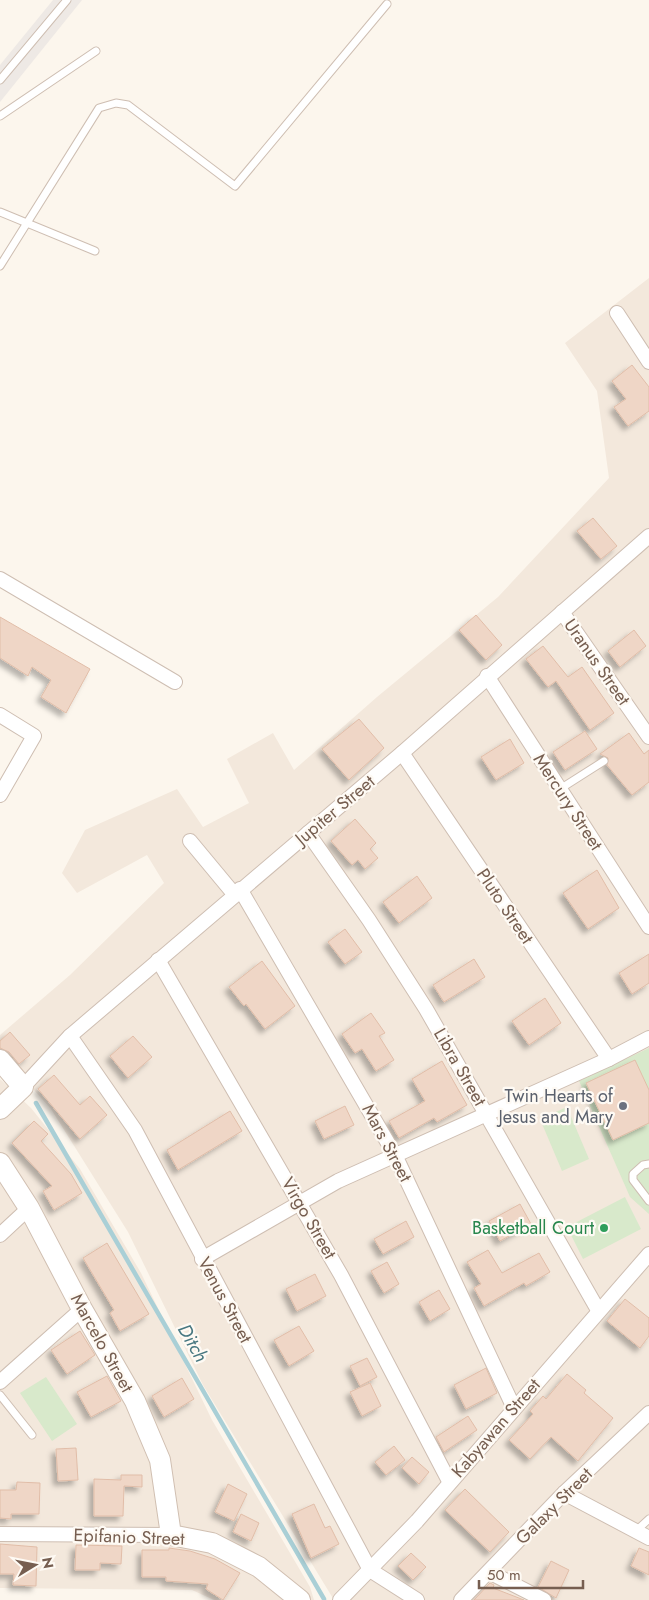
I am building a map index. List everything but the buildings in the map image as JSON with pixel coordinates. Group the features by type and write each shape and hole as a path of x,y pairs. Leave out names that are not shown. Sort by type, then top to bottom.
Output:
{"street":[{"path":"616,313 647,353"},
{"name":"Jupiter Street","path":"23,1087 70,1036 402,753 488,676 648,539"},
{"path":"0,579 175,682"},
{"name":"Uranus Street","path":"562,612 649,737"},
{"name":"Mercury Street","path":"488,676 649,927"},
{"path":"0,715 34,736 0,795"},
{"name":"Pluto Street","path":"402,753 609,1059"},
{"name":"Libra Street","path":"308,833 369,920 426,1009 598,1310"},
{"name":"Mars Street","path":"190,841 237,892 396,1155 514,1408"},
{"name":"Virgo Street","path":"158,960 301,1203 449,1481"},
{"name":"Venus Street","path":"70,1036 134,1130 370,1570"},
{"path":"202,1259 338,1181 609,1059 649,1038"},
{"path":"0,1060 23,1087 0,1109"},
{"name":"Marcelo Street","path":"0,1163 29,1208 82,1308 135,1401 160,1460 171,1535"},
{"path":"0,1235 29,1208"},
{"name":"Kabyawan Street","path":"340,1600 417,1521 449,1481 649,1254"},
{"path":"0,1382 82,1308"},
{"name":"Galaxy Street","path":"461,1600 564,1493 649,1414"},
{"path":"564,1493 649,1538"},
{"name":"Epifanio Street","path":"0,1534 171,1535 212,1544 259,1567 300,1600"},
{"path":"370,1570 417,1600"},
{"path":"488,1572 544,1600"}],"lane":[{"path":"0,80 67,0"},
{"path":"0,266 100,108 116,103 128,105 235,186 387,4"},
{"path":"0,116 96,51"},
{"path":"0,212 95,251"},
{"path":"560,789 604,761"},
{"path":"649,1164 643,1165 633,1174 633,1180 649,1201"},
{"path":"0,1394 32,1436"},
{"path":"636,1531 649,1519"}],"shaded area":[{"path":"53,0 82,0 0,102 0,65"},
{"path":"649,278 649,1600 334,1600 203,1385 128,1232 51,1109 0,1052 0,1035 70,975 164,883 147,855 77,893 62,873 85,830 177,789 203,827 249,803 227,759 273,733 294,770 377,697 498,597 609,478 597,391 565,343"},
{"path":"0,1079 31,1108 80,1169 141,1273 212,1420 310,1587 314,1600 214,1600 192,1590 0,1588"}],"green space":[{"path":"649,1048 649,1214 630,1197 579,1081"},
{"path":"567,1107 589,1159 562,1171 540,1119"},
{"name":"Basketball Court","path":"625,1197 641,1229 583,1259 567,1227"},
{"path":"46,1377 77,1424 52,1441 20,1393"}],"waterway":[{"name":"Ditch","path":"36,1103 324,1599"}],"place":[{"name":"Twin Hearts of Jesus and Mary","path":"623,1106"},
{"name":"Basketball Court","path":"604,1228"}]}
